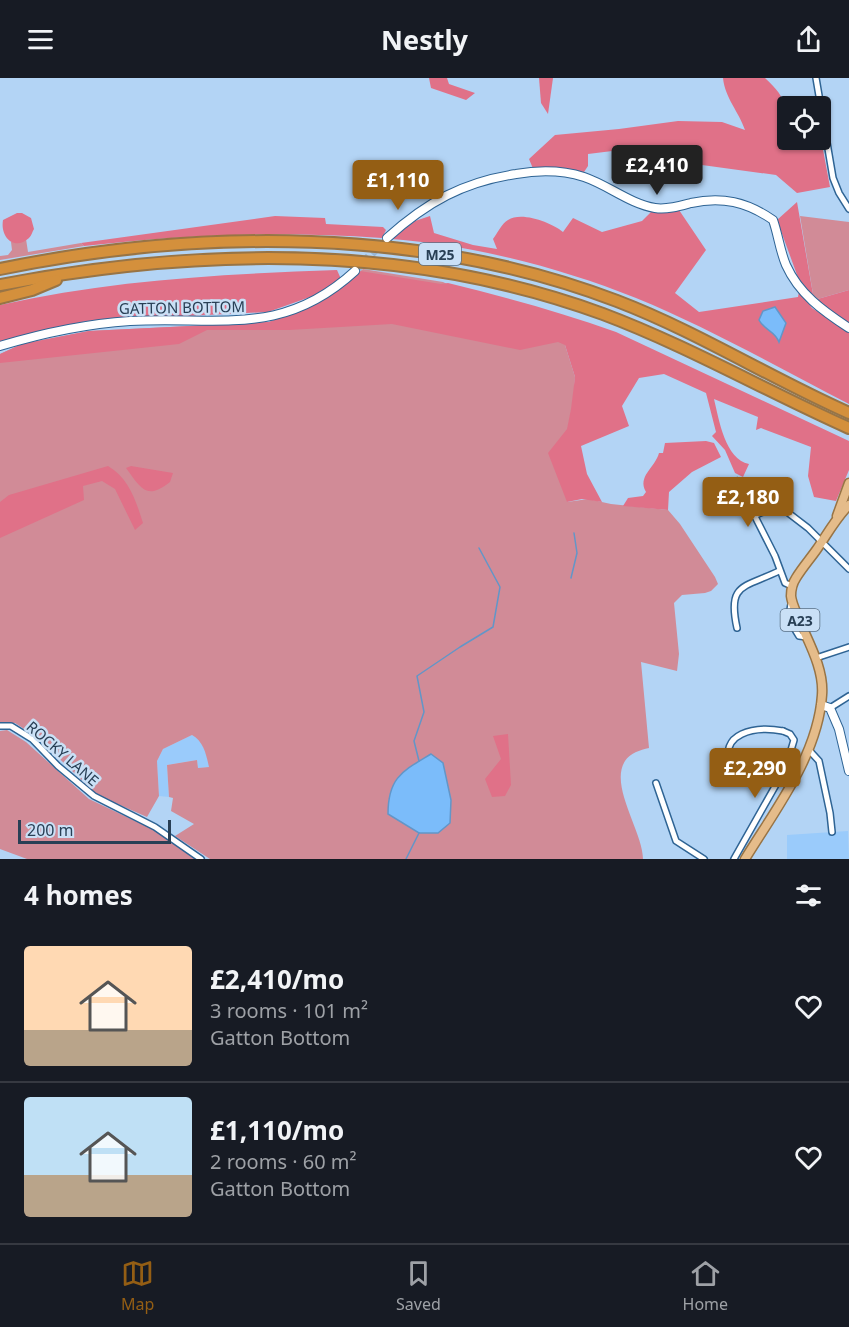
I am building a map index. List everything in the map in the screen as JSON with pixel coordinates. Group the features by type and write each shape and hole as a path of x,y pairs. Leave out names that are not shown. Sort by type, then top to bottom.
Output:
{"highway":[{"name":"M25","path":"0,269 111,251 239,242 349,244 458,257 538,275 633,307 717,345 849,413"},
{"name":"M25","path":"0,285 70,273 179,262 285,258 392,264 463,275 533,292 627,324 677,345 849,428"},
{"name":"M25","path":"0,298 32,290 70,273"}],"main road":[{"path":"792,586 837,517 849,483"},
{"path":"837,517 849,505"},
{"name":"A23","path":"745,859 793,779 826,707 816,658 792,600 792,586"}],"street":[{"path":"816,78 833,178 849,209"},
{"path":"387,238 426,207 457,190 490,179 534,171 557,171 584,177 656,209 707,200 734,201 761,212 773,220 786,265 802,291 826,313 849,328"},
{"name":"GATTON BOTTOM","path":"0,346 86,325 142,321 269,318 309,304 332,290 355,271"},
{"path":"737,480 775,555 785,583 792,586"},
{"path":"754,516 778,505 822,542 849,569"},
{"path":"737,628 732,607 739,590 779,570"},
{"path":"816,658 849,647"},
{"path":"849,696 826,707 839,729 849,771"},
{"name":"ROCKY LANE","path":"0,726 11,726 32,739 58,766 94,796 155,827 201,859"},
{"path":"730,768 726,756 730,744 737,736 747,731 771,728 783,731 794,740 786,767 734,859"},
{"path":"808,749 819,761 832,832"},
{"path":"656,783 676,841 704,859"}],"shaded area":[{"path":"429,78 447,78 449,84 475,93 466,100 431,88"},
{"path":"539,78 553,78 548,114 541,103"},
{"path":"723,78 765,78 781,96 777,96 777,150 823,150 830,187 797,193 776,175 702,165 692,157 661,145 588,154 588,166 584,172 546,169 534,171 529,159 555,135 678,121 722,122 745,130 724,85"},
{"path":"797,202 814,300 849,290 849,324 816,304 800,283 777,220"},
{"path":"679,210 706,250 675,293 699,312 798,297 799,291 812,308 849,332 849,404 690,322 607,287 547,268 486,253 392,239 415,221 430,216 434,233 473,245 497,249 493,239 508,220 514,218 537,219 563,232 573,218 602,232 642,221 651,212"},
{"path":"17,213 31,218 34,229 31,236 24,242 14,243 6,237 3,220"},
{"path":"275,216 325,218 326,224 383,227 386,230 382,238 270,234 160,239 84,246 81,243"},
{"path":"800,216 849,222 849,290 814,300"},
{"path":"26,239 28,252 81,243 84,246 0,260 0,256 8,255 12,250 11,242"},
{"path":"363,269 443,282 570,344 565,345 575,377 567,502 588,499 611,504 668,510 715,577 718,584 711,591 682,595 674,603 679,654 677,671 641,662 649,748 627,758 621,771 621,783 642,848 643,859 210,859 175,836 194,824 171,811 173,798 169,797 167,765 197,760 198,768 209,767 202,745 192,735 163,749 157,761 159,796 147,817 97,795 38,738 15,723 0,723 0,354 22,344 89,331 269,322 319,303"},
{"path":"337,270 341,279 313,296 268,312 87,321 15,337 0,343 0,305 41,296 125,284 210,276"},
{"path":"360,271 441,284 448,283 533,305 616,332 849,441 849,470 836,501 814,497 808,476 811,447 761,428 756,430 758,417 714,399 724,438 734,455 749,464 743,477 735,473 725,450 712,436 716,432 706,393 664,374 639,378 622,406 629,426 581,446 587,474 602,502 582,499 567,502 548,453 567,429 575,377 565,345 558,342 520,350 392,324 289,330 207,330 179,344 0,363 0,354 22,344 89,331 269,322 319,303"},
{"path":"775,307 786,323 779,342 759,320 763,311"},
{"path":"706,441 714,443 721,457 692,472 669,492 668,510 623,506 628,498 643,496 646,492 645,477 659,453 663,453 665,443"},
{"path":"108,466 121,477 134,498 143,523 135,530 115,489 102,481 83,486 84,500 0,538 0,502 9,495"},
{"path":"131,466 173,473 170,482 162,488 149,491 140,486 126,468"},
{"path":"7,730 26,742 89,799 152,829 199,859 27,859 0,849 0,731"},
{"path":"508,734 511,785 505,796 492,797 485,779 501,759 493,736"},
{"path":"192,735 200,740 210,767 198,768 197,760 167,765 169,797 159,796 157,761 163,749"},
{"path":"431,754 443,763 451,800 450,823 438,833 419,833 388,814 389,801 394,783 399,776"},
{"path":"848,831 849,859 787,859 787,835"}],"waterway":[{"path":"571,578 577,553 574,533"},
{"path":"419,761 414,741 424,712 417,676 493,627 500,587 479,548"},
{"path":"406,859 419,833"}],"tunnel":[{"path":"355,271 380,245"}]}
